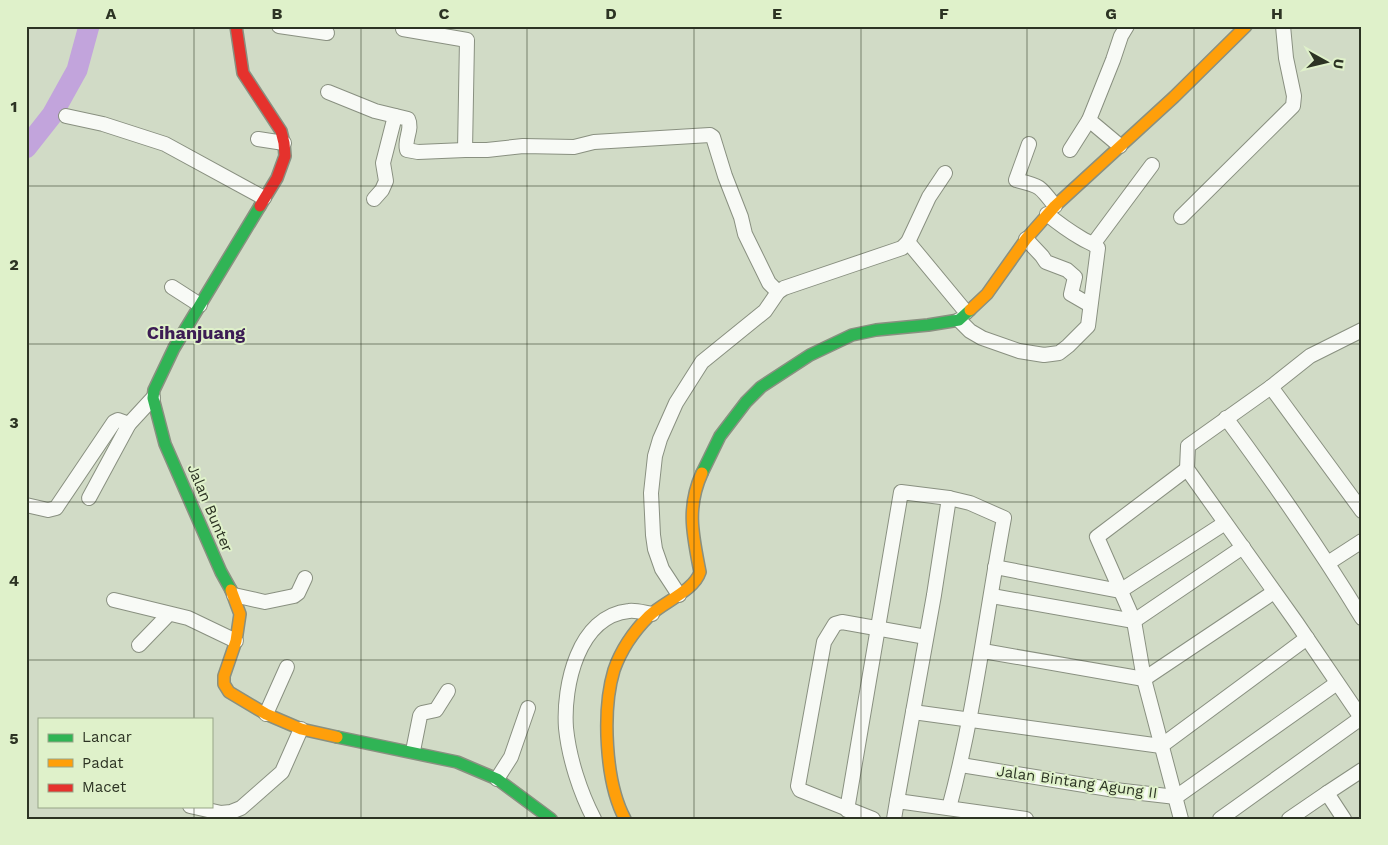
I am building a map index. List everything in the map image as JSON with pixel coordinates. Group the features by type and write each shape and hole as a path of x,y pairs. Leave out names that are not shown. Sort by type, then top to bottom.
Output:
{"street":[{"path":"89,498 129,424 153,398 154,390 174,348 283,165 285,156 281,131 243,73 236,26"},
{"path":"279,26 327,34"},
{"path":"1070,150 1090,120 1121,36 1127,26"},
{"path":"625,819 615,798 608,749 610,690 620,657 630,640 652,614 692,585 698,578 692,524 696,486 720,436 741,408 761,387 810,354 852,335 876,330 928,325 962,316 987,294 1026,239 1051,210 1246,26"},
{"path":"1181,217 1293,106 1294,96 1286,58 1283,26"},
{"path":"403,29 467,40 465,150"},
{"path":"328,92 375,111 408,119 405,144 407,150 418,152 487,150 523,146 574,148 594,142 614,140 713,137 746,234 769,283 778,292"},
{"path":"66,116 103,124 165,144 264,198"},
{"path":"374,199 382,190 386,181 382,163 395,116"},
{"path":"1090,120 1120,146"},
{"path":"258,139 284,144"},
{"path":"908,242 962,316 970,331 982,338 1019,351 1050,354 1059,353 1068,346 1088,326 1098,248 1094,243 1087,242 1079,237 1051,210 1040,187 1015,178 1029,144"},
{"path":"1094,243 1152,165"},
{"path":"679,595 662,570 655,549 651,493 655,456 660,439 676,403 702,362 765,311 778,292 784,288 902,248 908,242 929,197 945,173"},
{"path":"1026,239 1046,262 1067,270 1075,277 1071,294 1090,305"},
{"path":"172,287 200,305"},
{"path":"1220,819 1361,718 1187,468 1188,446 1271,387 1310,356 1362,330"},
{"path":"1271,387 1362,511"},
{"name":"Jalan Bunter","path":"153,398 166,444 221,572 234,595 240,614 236,641 224,676 226,688 236,698 266,714 301,729 413,751 457,762 496,779 551,819"},
{"path":"1226,418 1328,563 1362,618"},
{"path":"26,505 48,510 56,508 114,422 118,420 129,424"},
{"path":"1181,819 1144,679 1134,621 1097,537 1187,468"},
{"path":"847,810 901,492 970,503 1004,518 983,651 961,765 949,808"},
{"path":"894,819 948,498"},
{"path":"995,567 1120,592 1225,523"},
{"path":"1328,563 1362,541"},
{"path":"992,596 1134,621 1243,547"},
{"path":"234,595 264,602 294,596 298,593 305,578"},
{"path":"983,651 1144,679 1274,592"},
{"path":"114,600 188,618 236,641"},
{"path":"594,819 575,771 566,729 566,704 573,665 591,632 609,618 619,613 631,611 652,614"},
{"path":"139,645 169,614"},
{"path":"873,819 800,790 798,783 824,642 835,624 842,622 926,637"},
{"path":"913,712 1161,746 1307,638"},
{"path":"266,714 287,667"},
{"name":"Jalan Bintang Agung II","path":"961,765 1115,790 1176,797 1337,683"},
{"path":"413,751 420,716 422,713 436,710 448,691"},
{"path":"496,779 511,757 528,708"},
{"path":"199,808 221,813 232,812 241,808 282,772 301,729"},
{"path":"1289,819 1362,770"},
{"path":"1327,793 1344,819"},
{"path":"897,801 1026,819"}],"waterway":[{"path":"26,148 52,115 77,70 89,26"}],"traffic: fast":[{"path":"231,590 221,572 165,444 153,398 154,390 174,348 260,206"},
{"path":"702,473 720,436 746,402 761,387 810,355 852,335 876,330 959,320 970,310"},
{"path":"337,737 457,762 497,779 551,819"}],"traffic: slow":[{"path":"970,310 987,294 1026,239 1055,206 1174,97 1246,26"},
{"path":"625,819 618,804 610,766 607,725 610,686 620,655 638,628 655,611 685,591 697,579 700,572 693,534 692,510 702,473"},
{"path":"231,590 240,614 236,641 224,676 224,684 229,692 266,714 301,729 337,737"}],"traffic: jam":[{"path":"236,26 243,73 281,131 284,143 285,156 277,178 260,206"}],"district":[{"name":"Cihanjuang","path":"196,332"}]}
